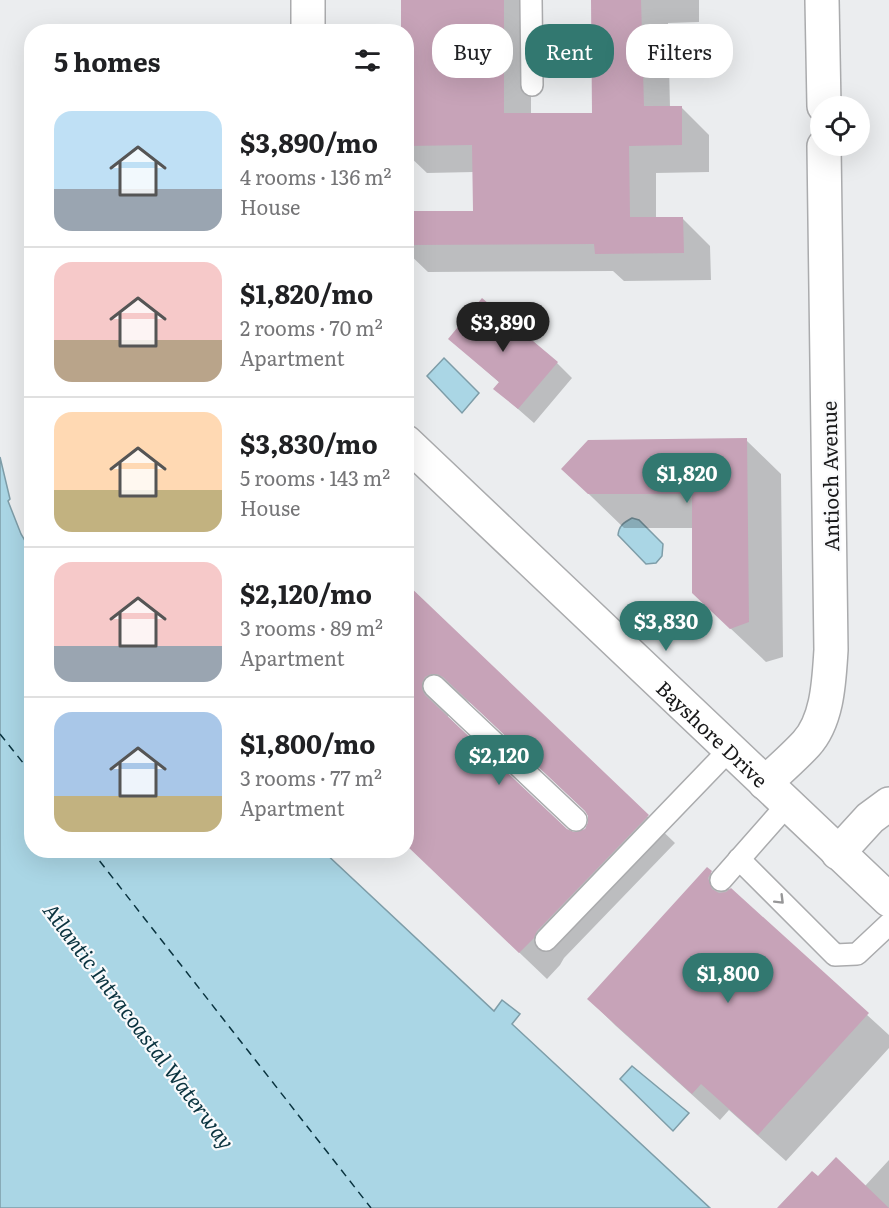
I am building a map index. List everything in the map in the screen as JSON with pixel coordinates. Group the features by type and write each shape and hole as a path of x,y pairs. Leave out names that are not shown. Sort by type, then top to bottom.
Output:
{"street":[{"path":"308,0 308,24"},
{"path":"822,0 824,96"},
{"name":"Antioch Avenue","path":"776,794 818,724 824,708 830,675 824,156"},
{"name":"Bayshore Drive","path":"414,450 889,900"},
{"path":"838,853 870,818 889,804"}],"lane":[{"path":"531,0 532,85"},
{"path":"434,686 576,820"},
{"path":"546,940 731,748"},
{"path":"721,879 739,859 776,794"},
{"path":"739,859 836,955 857,954 889,924"}],"water":[{"path":"444,358 479,393 462,413 427,376"},
{"name":"Atlantic Intracoastal Waterway","path":"0,457 10,499 8,501 24,539 24,858 330,858 494,1011 502,1000 520,1014 512,1024 710,1208 0,1208"},
{"path":"632,518 639,520 663,544 662,556 656,563 646,564 618,535 622,525"},
{"path":"632,1066 689,1113 673,1131 620,1079"}],"building":[{"path":"401,0 504,0 504,24 432,24 432,78 504,78 504,113 592,113 592,78 614,78 614,24 591,24 591,0 641,0 642,24 626,24 626,78 643,78 644,106 682,106 682,145 629,146 630,217 683,217 684,253 595,254 594,244 414,245 414,211 473,211 472,145 414,146 414,24 401,24"},
{"path":"482,298 558,362 518,409 493,389 499,382 448,339"},
{"path":"747,438 749,622 730,629 692,593 692,494 588,494 561,469 588,440"},
{"path":"414,591 649,815 537,931 534,938 519,953 414,853","holes":["431,674 443,677 585,811 588,816 585,829 574,832 567,829 425,695 422,689 425,677"]},
{"path":"707,867 712,871 708,878 712,889 719,893 731,888 869,1013 758,1135 701,1084 692,1094 587,999"},
{"path":"836,1157 889,1208 777,1208 812,1171 818,1176"}],"ferry route":[{"path":"0,734 24,764"},
{"path":"97,858 371,1208"}]}
